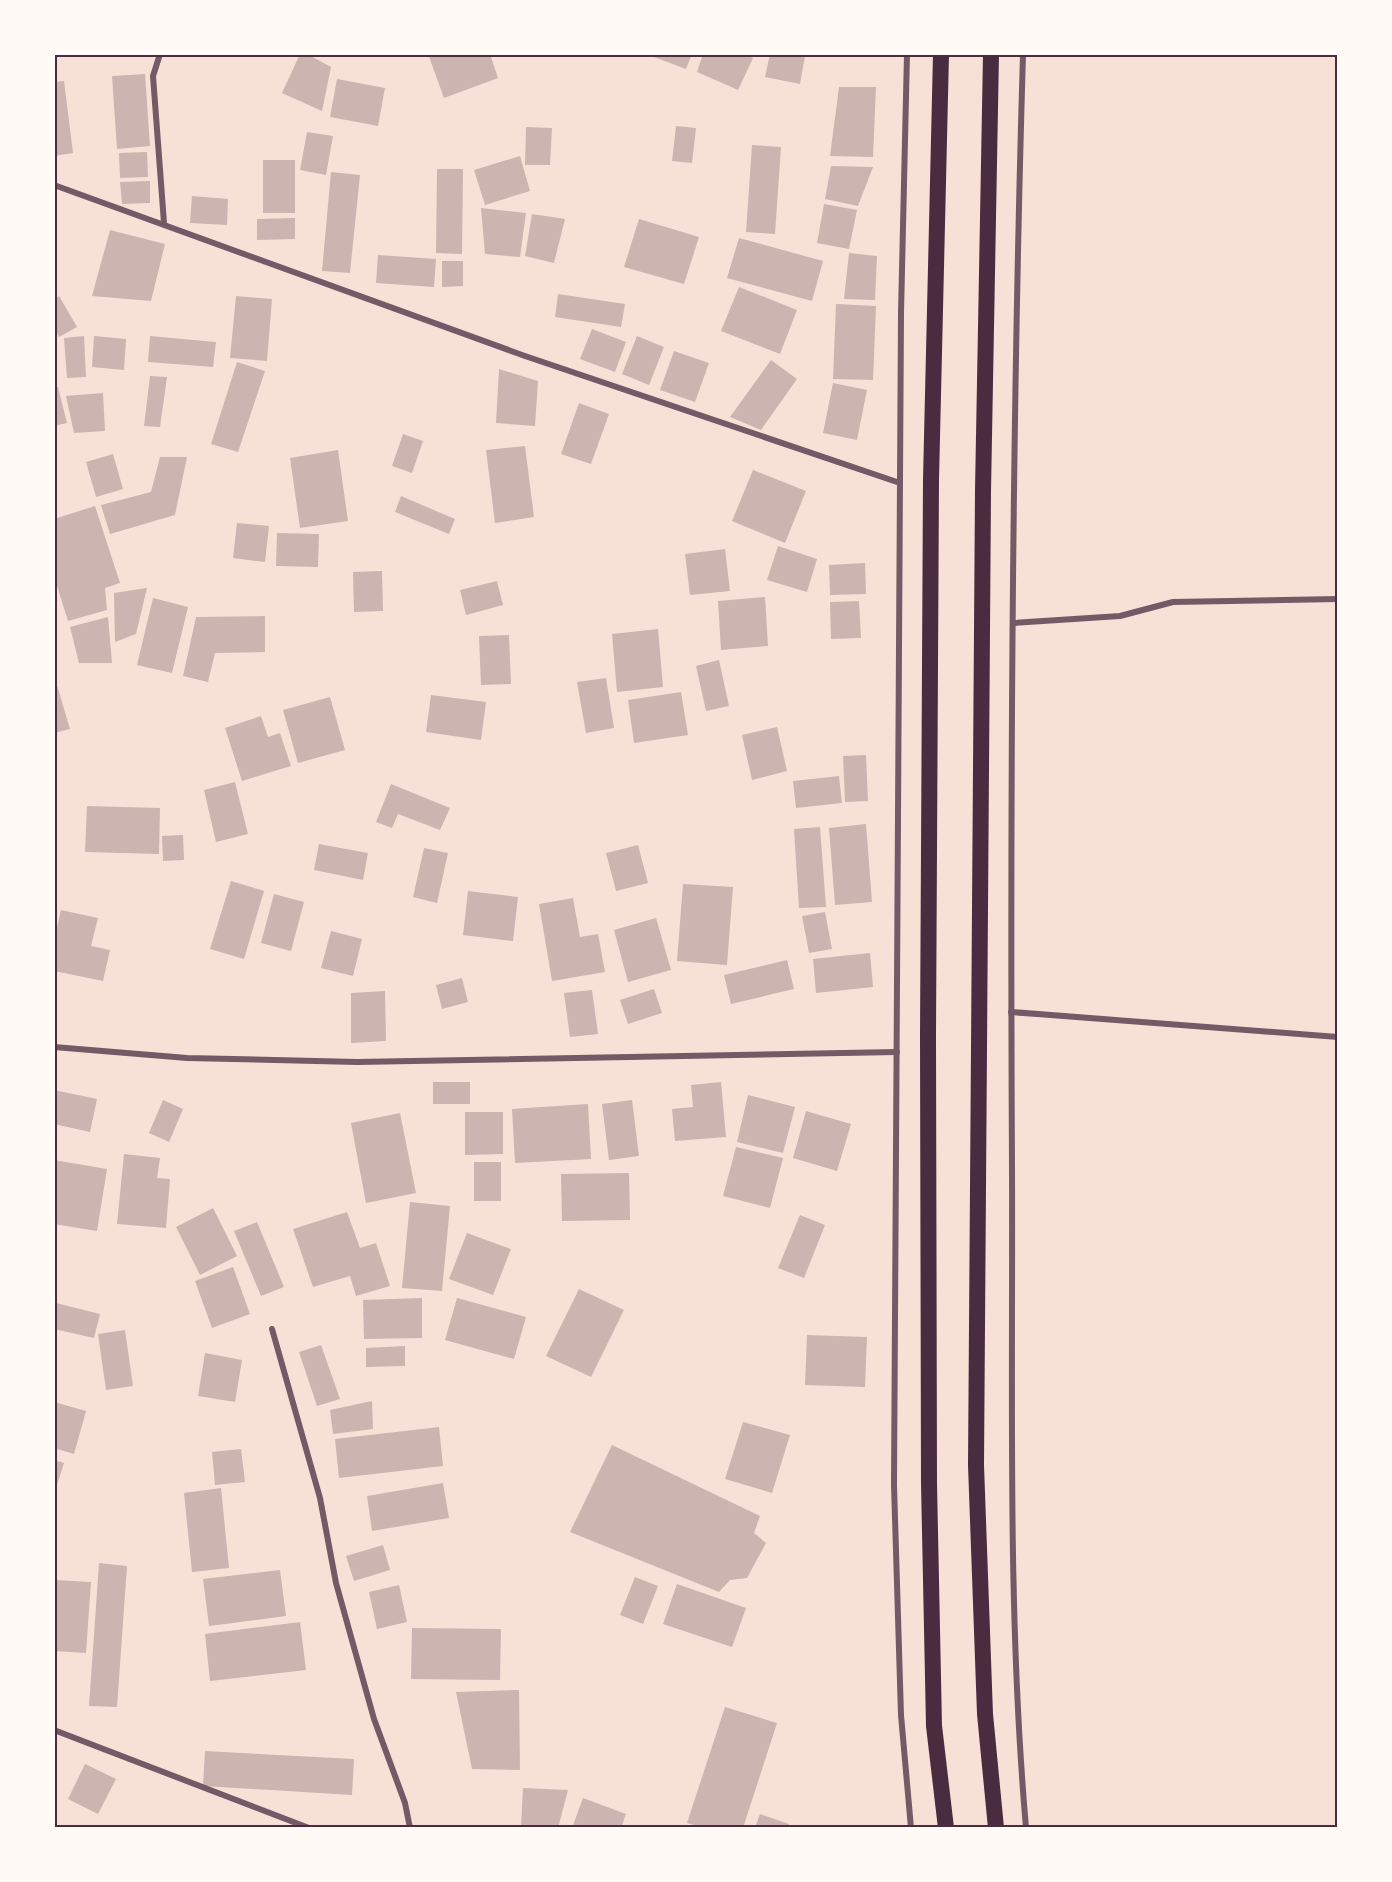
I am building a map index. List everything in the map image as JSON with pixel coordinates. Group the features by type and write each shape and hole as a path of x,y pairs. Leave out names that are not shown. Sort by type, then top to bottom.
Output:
{"highway":[{"path":"941,54 931,480 928,1071 929,1483 934,1726 946,1828"},
{"path":"991,54 983,503 976,1465 986,1714 996,1828"}],"street":[{"path":"160,54 153,76 164,223"},
{"path":"907,54 900,483 894,1485 901,1714 911,1828"},
{"path":"1023,54 1016,367 1011,1012 1016,1699 1026,1828"},
{"path":"54,185 164,223 525,356 900,483"},
{"path":"1014,623 1120,616 1173,602 1338,599"},
{"path":"1011,1012 1338,1037"},
{"path":"54,1047 187,1058 357,1062 897,1052"},
{"path":"272,1329 320,1498 336,1583 374,1719 405,1803 410,1828"},
{"path":"54,1730 309,1828"}],"building":[{"path":"300,54 307,54 331,67 322,111 282,93"},
{"path":"428,54 490,54 498,78 444,98"},
{"path":"646,54 692,54 686,69"},
{"path":"703,54 743,54 753,58 738,90 697,72"},
{"path":"770,54 805,56 800,84 765,77"},
{"path":"145,74 150,146 117,149 112,76"},
{"path":"337,79 385,88 378,126 330,117"},
{"path":"64,81 73,153 54,156 54,82"},
{"path":"839,87 876,87 873,157 830,156"},
{"path":"676,126 696,128 692,163 672,161"},
{"path":"526,127 552,128 550,165 525,165"},
{"path":"307,132 333,136 326,175 300,170"},
{"path":"752,145 781,147 775,234 746,232"},
{"path":"147,152 148,177 120,178 119,153"},
{"path":"520,156 530,191 485,205 474,170"},
{"path":"263,160 295,160 295,213 263,213"},
{"path":"831,166 873,167 858,206 825,199"},
{"path":"437,169 463,169 462,254 436,253"},
{"path":"331,172 360,175 350,273 322,271"},
{"path":"150,181 150,203 122,204 120,182"},
{"path":"192,196 228,199 227,225 190,223"},
{"path":"824,204 857,210 849,249 817,243"},
{"path":"481,208 526,213 520,257 485,254"},
{"path":"532,214 565,219 554,263 525,256"},
{"path":"295,218 295,239 257,240 257,219"},
{"path":"639,219 699,237 684,284 624,267"},
{"path":"110,230 165,244 151,301 92,296"},
{"path":"739,238 823,261 812,301 727,278"},
{"path":"849,253 877,256 875,300 844,299"},
{"path":"378,255 436,259 434,287 376,283"},
{"path":"442,261 463,261 463,286 442,287"},
{"path":"739,287 797,310 780,354 721,331"},
{"path":"558,294 625,304 621,327 555,317"},
{"path":"59,296 77,327 59,337 54,328 54,300"},
{"path":"236,296 272,299 267,361 230,358"},
{"path":"836,304 876,306 873,380 833,379"},
{"path":"592,329 626,342 615,372 580,359"},
{"path":"84,336 86,377 67,378 64,338"},
{"path":"94,336 126,339 124,370 92,367"},
{"path":"150,336 216,342 213,367 148,362"},
{"path":"637,336 664,347 649,385 622,374"},
{"path":"674,351 709,363 695,402 660,390"},
{"path":"771,360 797,379 761,430 730,417"},
{"path":"237,362 265,371 238,452 211,444"},
{"path":"499,369 538,381 535,426 496,423"},
{"path":"150,376 167,377 160,427 144,426"},
{"path":"833,383 867,390 857,440 823,433"},
{"path":"54,387 58,387 67,423 54,426"},
{"path":"103,393 105,431 74,433 66,396"},
{"path":"579,403 609,414 591,464 561,454"},
{"path":"403,434 423,441 412,473 392,466"},
{"path":"525,446 534,517 495,523 486,450"},
{"path":"338,450 348,521 300,528 290,458"},
{"path":"113,454 123,489 96,497 86,462"},
{"path":"160,457 187,457 175,515 110,534 101,505 151,492"},
{"path":"753,470 806,491 785,543 732,521"},
{"path":"401,496 455,519 449,534 395,512"},
{"path":"95,506 120,583 105,588 107,610 68,621 54,576 54,519"},
{"path":"237,523 269,526 265,562 233,558"},
{"path":"277,533 319,534 318,567 276,566"},
{"path":"778,546 817,559 807,592 767,580"},
{"path":"725,549 730,591 690,595 685,554"},
{"path":"865,563 866,594 830,595 829,565"},
{"path":"382,571 383,611 354,612 353,572"},
{"path":"497,581 503,605 466,615 460,590"},
{"path":"147,588 136,634 115,642 114,593"},
{"path":"765,597 768,646 721,650 718,601"},
{"path":"153,598 188,607 172,673 137,665"},
{"path":"859,601 861,638 831,639 830,602"},
{"path":"265,616 265,652 215,653 208,682 183,676 196,617"},
{"path":"108,617 112,663 79,663 70,627"},
{"path":"658,629 663,687 617,692 612,634"},
{"path":"509,635 511,684 481,685 479,636"},
{"path":"719,660 729,706 706,711 696,666"},
{"path":"54,675 70,729 54,733"},
{"path":"606,678 614,728 586,733 577,682"},
{"path":"681,692 688,735 634,743 628,700"},
{"path":"431,695 486,702 481,740 426,732"},
{"path":"330,697 345,750 298,763 283,710"},
{"path":"261,716 268,737 280,733 291,766 242,781 225,728"},
{"path":"777,727 787,771 752,780 742,735"},
{"path":"866,755 868,801 845,802 843,756"},
{"path":"839,776 842,803 796,808 793,781"},
{"path":"235,782 248,834 216,842 204,790"},
{"path":"391,784 450,808 440,830 398,814 392,828 376,822"},
{"path":"87,806 160,808 159,854 85,852"},
{"path":"866,824 872,902 835,905 829,828"},
{"path":"820,827 826,907 799,908 794,829"},
{"path":"183,835 184,860 163,861 162,836"},
{"path":"319,844 368,853 363,880 314,870"},
{"path":"638,845 648,883 616,891 606,853"},
{"path":"424,848 448,853 437,903 413,897"},
{"path":"231,881 264,891 244,959 210,949"},
{"path":"683,884 733,887 727,965 677,961"},
{"path":"468,891 518,897 513,941 463,935"},
{"path":"274,894 304,902 291,951 261,943"},
{"path":"573,898 580,937 598,934 605,972 552,981 539,904"},
{"path":"61,910 98,918 91,946 110,950 103,981 54,971 54,941"},
{"path":"825,912 832,949 809,953 802,916"},
{"path":"656,918 671,970 628,982 614,930"},
{"path":"331,931 362,939 353,976 321,968"},
{"path":"870,953 873,987 816,993 813,959"},
{"path":"787,960 794,989 731,1004 724,975"},
{"path":"462,978 468,1002 442,1009 436,985"},
{"path":"654,989 662,1013 628,1024 620,1000"},
{"path":"592,990 598,1034 570,1037 564,993"},
{"path":"385,991 386,1041 351,1043 351,993"},
{"path":"433,1082 470,1082 470,1104 433,1104"},
{"path":"721,1082 726,1137 675,1141 672,1109 693,1107 691,1085"},
{"path":"54,1090 97,1099 90,1132 54,1124"},
{"path":"748,1095 795,1107 783,1153 737,1142"},
{"path":"163,1100 183,1109 169,1142 149,1133"},
{"path":"632,1100 639,1156 609,1160 602,1104"},
{"path":"588,1104 591,1159 515,1163 512,1109"},
{"path":"806,1111 851,1124 837,1171 793,1158"},
{"path":"465,1112 503,1112 503,1154 465,1155"},
{"path":"400,1113 416,1193 366,1203 351,1123"},
{"path":"736,1147 783,1158 770,1208 723,1196"},
{"path":"124,1154 160,1158 157,1178 170,1179 166,1228 117,1224"},
{"path":"54,1160 107,1169 97,1231 54,1224"},
{"path":"474,1162 501,1162 501,1201 474,1201"},
{"path":"629,1173 630,1220 562,1221 561,1174"},
{"path":"410,1202 450,1206 442,1291 402,1288"},
{"path":"213,1208 237,1256 200,1275 176,1227"},
{"path":"347,1212 360,1248 376,1243 390,1286 356,1296 350,1276 313,1287 293,1229"},
{"path":"800,1215 825,1225 804,1278 778,1268"},
{"path":"257,1222 284,1287 261,1296 234,1231"},
{"path":"467,1233 511,1249 493,1295 449,1279"},
{"path":"233,1267 250,1314 212,1328 195,1281"},
{"path":"579,1289 624,1310 591,1377 546,1356"},
{"path":"422,1298 422,1338 364,1339 363,1300"},
{"path":"457,1298 526,1317 514,1359 445,1340"},
{"path":"56,1303 100,1314 94,1338 54,1329"},
{"path":"125,1330 133,1386 106,1390 98,1334"},
{"path":"807,1335 867,1337 865,1387 805,1385"},
{"path":"321,1345 340,1399 317,1406 299,1352"},
{"path":"405,1346 405,1366 366,1367 366,1348"},
{"path":"205,1353 242,1360 235,1402 198,1396"},
{"path":"372,1401 373,1429 333,1434 330,1410"},
{"path":"54,1402 86,1411 74,1454 54,1448"},
{"path":"743,1422 790,1435 772,1493 725,1479"},
{"path":"439,1427 443,1466 339,1478 335,1439"},
{"path":"612,1445 760,1516 754,1533 766,1543 747,1578 730,1580 719,1592 570,1532"},
{"path":"241,1449 245,1482 215,1485 212,1452"},
{"path":"54,1460 64,1463 57,1485 54,1485"},
{"path":"443,1483 449,1518 372,1531 367,1496"},
{"path":"221,1488 229,1568 192,1572 184,1493"},
{"path":"383,1545 390,1570 354,1581 346,1556"},
{"path":"99,1563 127,1566 117,1707 89,1706"},
{"path":"280,1570 286,1616 209,1626 203,1579"},
{"path":"635,1577 658,1586 643,1624 620,1615"},
{"path":"55,1580 91,1582 86,1653 54,1651"},
{"path":"677,1584 746,1608 732,1647 663,1624"},
{"path":"399,1585 407,1622 377,1629 369,1592"},
{"path":"300,1622 306,1670 210,1681 205,1634"},
{"path":"412,1628 501,1629 500,1680 411,1679"},
{"path":"519,1690 520,1770 472,1769 456,1692"},
{"path":"725,1707 777,1723 743,1828 704,1828 687,1823"},
{"path":"205,1751 354,1759 352,1795 203,1786"},
{"path":"85,1764 116,1779 98,1814 68,1799"},
{"path":"523,1788 568,1790 558,1828 521,1827"},
{"path":"583,1798 626,1814 621,1828 572,1828"},
{"path":"760,1814 789,1824 787,1828 755,1828"}]}
